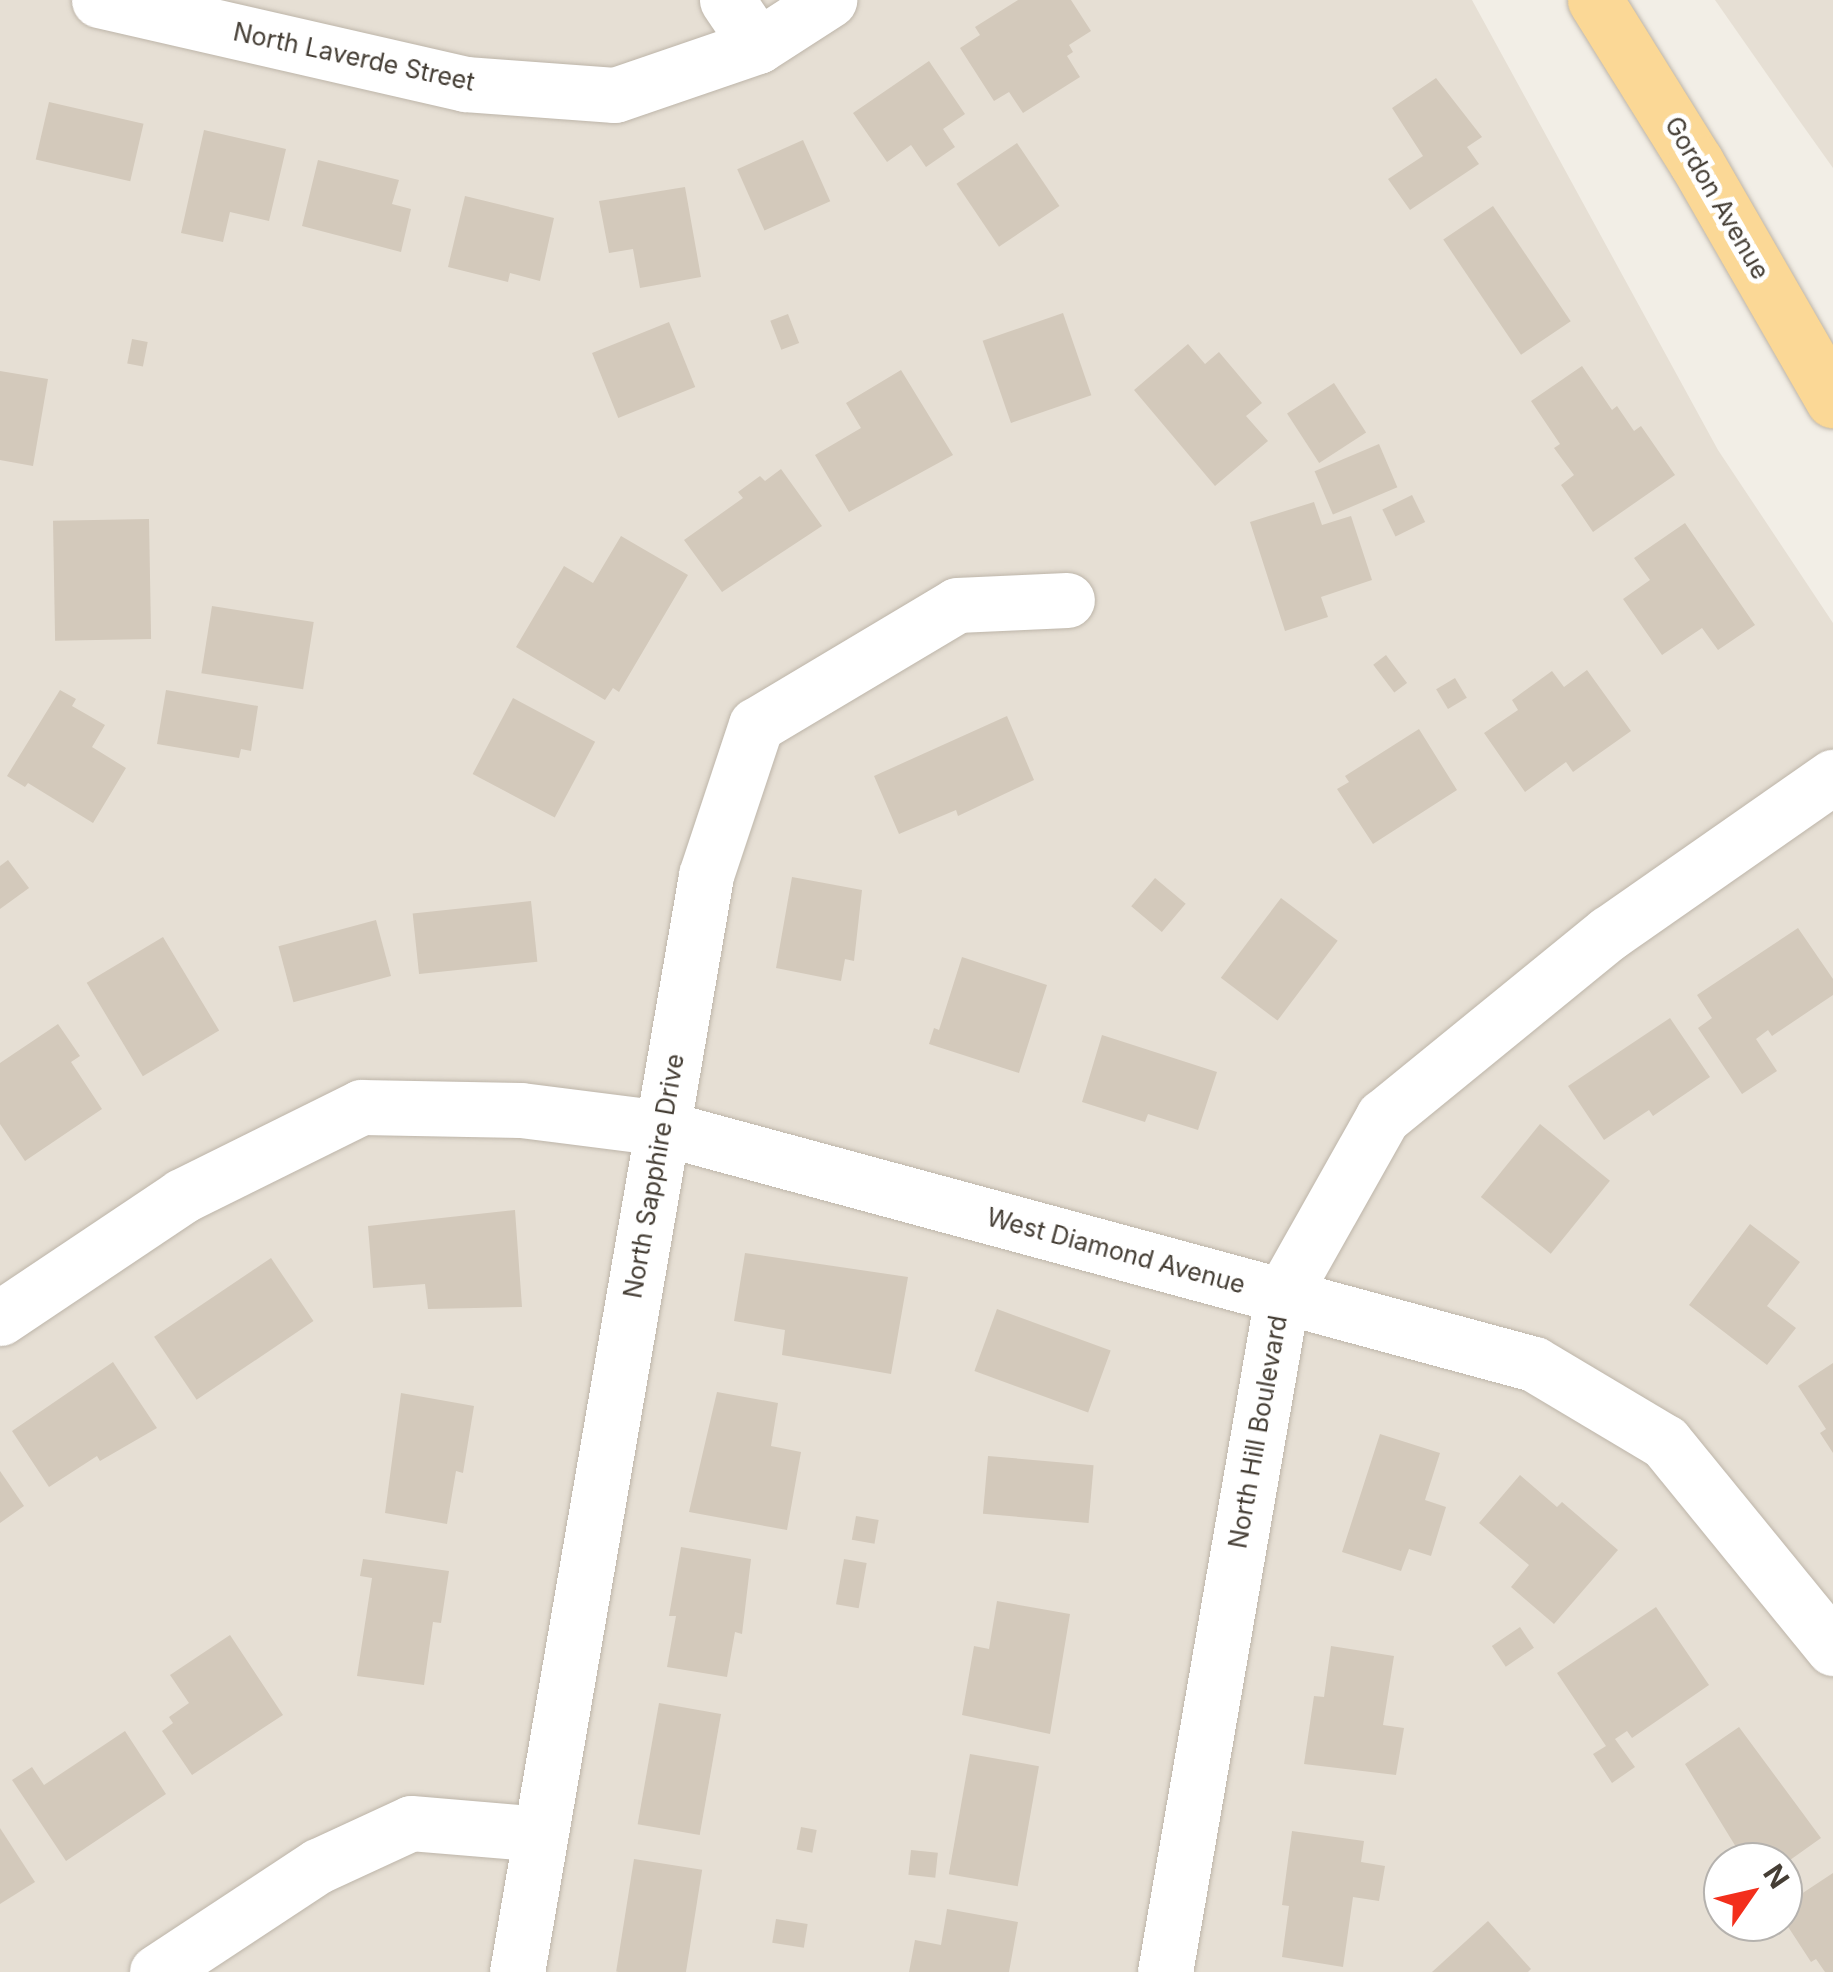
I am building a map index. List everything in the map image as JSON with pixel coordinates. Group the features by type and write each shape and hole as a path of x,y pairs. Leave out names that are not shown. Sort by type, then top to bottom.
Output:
{"main road":[{"name":"Gordon Avenue","path":"1595,0 1696,162 1832,395"}],"street":[{"name":"North Laverde Street","path":"100,0 465,84 615,95 758,46 829,0"},
{"path":"727,0 758,46"},
{"name":"North Sapphire Drive","path":"517,1972 706,875 756,726 957,604 1068,600"},
{"name":"North Hill Boulevard","path":"1165,1972 1282,1296 1383,1117 1609,933 1833,777"},
{"name":"West Diamond Avenue","path":"0,1318 182,1196 361,1107 521,1110 662,1128 1534,1364 1665,1442 1828,1640"},
{"path":"158,1972 318,1866 411,1823 541,1834"}],"shaded area":[{"path":"0,0 1472,0 1718,450 1833,623 1833,1972 0,1972"},
{"path":"1715,0 1833,0 1833,168 1796,116"}],"building":[{"path":"1018,0 1071,0 1091,31 1069,45 1073,52 1067,56 1080,77 1023,113 1009,92 994,101 960,48 980,35 975,27"},
{"path":"929,61 965,114 943,129 955,147 926,167 911,145 887,162 853,113"},
{"path":"1436,78 1482,137 1467,147 1479,164 1410,210 1388,179 1423,156 1392,108"},
{"path":"49,102 144,124 130,181 36,159"},
{"path":"204,130 286,149 269,221 230,212 223,242 181,233"},
{"path":"803,140 830,201 764,230 737,169"},
{"path":"1017,143 1059,206 999,247 956,184"},
{"path":"318,160 399,180 392,204 411,209 401,252 302,226"},
{"path":"685,187 701,277 640,288 633,249 609,253 599,201"},
{"path":"465,196 554,218 540,281 510,273 508,282 448,267"},
{"path":"1493,206 1571,321 1521,355 1443,240"},
{"path":"1063,313 1091,395 1011,423 983,341"},
{"path":"788,314 799,343 781,350 770,321"},
{"path":"669,322 695,387 618,418 592,353"},
{"path":"132,339 148,342 143,367 127,364"},
{"path":"1188,344 1205,364 1219,352 1262,403 1246,416 1268,441 1215,486 1134,390"},
{"path":"1582,366 1612,410 1617,406 1634,431 1641,426 1675,475 1593,532 1561,485 1574,475 1554,448 1560,444 1531,401"},
{"path":"901,370 953,455 849,512 815,455 861,428 846,403"},
{"path":"0,371 48,379 33,466 0,460"},
{"path":"1334,383 1366,432 1319,463 1287,413"},
{"path":"1379,444 1397,487 1333,515 1315,471"},
{"path":"781,469 822,526 722,592 684,540 743,498 738,492 760,476 765,481"},
{"path":"1412,495 1425,522 1395,536 1382,509"},
{"path":"1314,502 1322,525 1351,516 1372,580 1321,597 1328,617 1285,631 1250,522"},
{"path":"149,519 151,639 55,641 53,521"},
{"path":"1685,523 1755,625 1718,650 1702,628 1662,655 1623,599 1650,580 1634,558"},
{"path":"621,536 688,575 619,692 613,688 605,700 516,647 564,566 593,583"},
{"path":"212,606 314,622 303,689 201,673"},
{"path":"1386,655 1407,683 1394,693 1373,665"},
{"path":"1587,670 1631,731 1573,772 1566,762 1525,792 1484,733 1518,710 1512,700 1552,671 1564,687"},
{"path":"1455,678 1467,698 1448,709 1436,689"},
{"path":"60,690 76,699 72,706 105,725 92,747 126,768 93,823 28,783 25,787 7,776"},
{"path":"166,690 258,706 251,751 241,749 239,758 157,744"},
{"path":"513,698 595,742 555,818 473,774"},
{"path":"1007,716 1034,780 958,816 956,810 899,834 874,776"},
{"path":"1419,729 1457,790 1373,844 1337,789 1349,782 1345,776"},
{"path":"8,860 29,888 0,909 0,866"},
{"path":"792,877 862,890 854,961 845,959 841,981 776,968"},
{"path":"1155,878 1186,904 1162,932 1131,906"},
{"path":"1281,898 1338,941 1278,1021 1221,978"},
{"path":"531,901 537,962 419,974 413,913"},
{"path":"376,920 391,976 293,1002 278,946"},
{"path":"1798,928 1833,979 1833,995 1772,1036 1768,1030 1756,1039 1777,1071 1742,1094 1698,1028 1712,1018 1697,995"},
{"path":"163,937 219,1030 143,1076 87,983"},
{"path":"962,957 1047,985 1019,1073 929,1044 934,1028 939,1030"},
{"path":"1670,1018 1710,1077 1653,1116 1649,1110 1604,1140 1568,1086"},
{"path":"58,1024 80,1056 71,1062 102,1109 25,1161 0,1124 0,1063"},
{"path":"1102,1035 1217,1072 1198,1130 1148,1114 1145,1122 1082,1102"},
{"path":"1540,1124 1610,1181 1551,1254 1481,1197"},
{"path":"515,1210 522,1307 428,1309 425,1284 373,1288 368,1226"},
{"path":"1750,1224 1800,1262 1767,1306 1796,1328 1767,1365 1689,1305"},
{"path":"745,1253 908,1277 891,1374 782,1355 785,1330 734,1321"},
{"path":"271,1258 313,1321 197,1400 154,1337"},
{"path":"997,1309 1111,1350 1088,1412 974,1371"},
{"path":"113,1362 157,1428 100,1461 97,1456 49,1487 12,1431"},
{"path":"1833,1363 1833,1453 1820,1433 1826,1429 1798,1386"},
{"path":"717,1392 778,1403 771,1446 801,1452 787,1530 689,1512"},
{"path":"401,1393 474,1406 463,1473 456,1471 447,1524 385,1513"},
{"path":"1380,1434 1440,1453 1425,1500 1446,1507 1431,1556 1409,1549 1401,1571 1342,1552"},
{"path":"988,1456 1094,1465 1089,1523 983,1514"},
{"path":"0,1471 24,1506 0,1523"},
{"path":"1520,1475 1557,1507 1562,1502 1618,1550 1554,1624 1511,1587 1529,1565 1479,1523"},
{"path":"856,1516 879,1520 874,1544 852,1540"},
{"path":"681,1547 751,1559 742,1634 735,1632 727,1677 667,1667 676,1616 669,1616"},
{"path":"363,1559 449,1571 441,1623 433,1622 424,1685 357,1676 372,1578 360,1576"},
{"path":"844,1559 867,1563 859,1608 836,1604"},
{"path":"997,1601 1070,1614 1050,1734 962,1715 974,1646 989,1649"},
{"path":"1656,1607 1709,1685 1632,1738 1627,1731 1615,1739 1635,1767 1612,1783 1593,1754 1606,1746 1557,1673"},
{"path":"1520,1627 1534,1648 1506,1667 1492,1646"},
{"path":"230,1635 283,1715 192,1775 162,1731 173,1723 169,1717 189,1703 170,1675"},
{"path":"1331,1646 1394,1656 1383,1725 1404,1728 1396,1775 1304,1764 1314,1696 1324,1697"},
{"path":"659,1703 721,1714 700,1835 638,1824"},
{"path":"1739,1727 1821,1838 1803,1851 1803,1842 1733,1842 1685,1764"},
{"path":"125,1731 166,1794 66,1861 12,1780 32,1767 44,1785"},
{"path":"970,1754 1039,1766 1018,1886 949,1874"},
{"path":"801,1827 817,1830 812,1853 797,1850"},
{"path":"0,1828 35,1882 0,1904"},
{"path":"1292,1831 1364,1841 1361,1862 1385,1866 1379,1901 1353,1897 1343,1967 1282,1957 1289,1906 1282,1905"},
{"path":"911,1850 938,1853 935,1878 908,1875"},
{"path":"634,1859 702,1870 686,1972 616,1972"},
{"path":"1833,1873 1833,1972 1825,1972 1816,1959 1811,1962 1798,1942 1803,1942 1803,1893"},
{"path":"947,1909 1018,1922 1009,1972 909,1972 915,1940 941,1945"},
{"path":"776,1919 808,1924 804,1948 772,1943"},
{"path":"1488,1921 1531,1969 1528,1972 1432,1972"}]}
